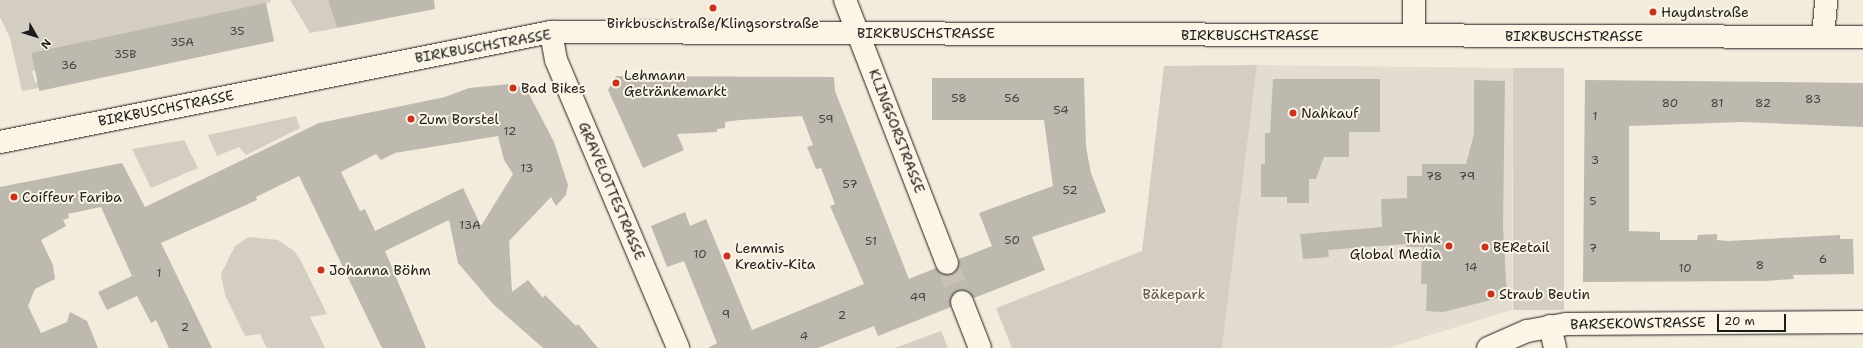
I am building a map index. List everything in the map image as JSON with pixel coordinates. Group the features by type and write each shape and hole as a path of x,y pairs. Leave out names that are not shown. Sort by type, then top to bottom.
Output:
{"street":[{"name":"KLINGSORSTRASSE","path":"845,0 948,263"},
{"path":"1414,0 1414,35"},
{"path":"1824,37 1826,0"},
{"name":"BIRKBUSCHSTRASSE","path":"0,142 551,32 1863,37"},
{"name":"GRAVELOTTESTRASSE","path":"551,32 556,60 678,348"},
{"path":"962,302 980,348"},
{"name":"BARSEKOWSTRASSE","path":"1488,348 1527,332 1550,326 1863,322"},
{"path":"1550,326 1555,348"}],"shaded area":[{"path":"1257,65 1513,68 1512,310 1388,348 1222,348"}],"green space":[{"path":"0,0 270,0 271,2 32,71 35,82 38,82 40,88 22,91 10,38 0,17"},
{"path":"290,0 328,0 337,28 310,33"},
{"name":"Bäkepark","path":"1257,65 1222,348 1012,348 996,308 1142,251 1164,66"},
{"path":"1513,68 1564,68 1564,310 1513,310"},
{"path":"296,116 300,128 246,155 239,147 217,156 208,135"},
{"path":"184,140 198,168 151,188 132,149"},
{"path":"249,237 278,240 294,251 300,259 327,314 310,317 325,348 267,348 260,334 245,336 225,295 221,274 235,246"},
{"path":"941,331 948,348 895,348"}],"building":[{"path":"328,0 434,0 435,9 337,28"},
{"path":"266,3 274,41 39,91 31,53"},
{"path":"616,76 834,77 835,91 909,279 936,268 945,275 952,274 959,265 959,259 992,246 979,213 1053,186 1044,120 932,120 932,78 1084,78 1086,147 1091,173 1106,212 1032,237 1045,270 974,298 964,290 957,291 950,300 951,307 878,336 874,326 818,348 708,348 717,343 684,261 667,267 651,226 685,212 690,226 706,219 752,330 864,284 830,206 835,204 821,168 816,169 807,147 813,145 802,116 725,122 725,128 717,129 717,132 677,134 684,150 643,168 608,90"},
{"path":"1273,79 1380,79 1380,132 1349,132 1349,157 1324,157 1316,179 1309,179 1309,203 1287,203 1287,197 1261,197 1261,164 1265,164 1265,133 1270,133"},
{"path":"1474,80 1505,81 1503,227 1507,296 1443,312 1426,311 1427,284 1421,284 1422,247 1406,247 1406,244 1328,250 1329,257 1303,259 1300,234 1382,227 1381,199 1407,198 1407,176 1422,176 1422,164 1466,164 1474,134"},
{"path":"1585,80 1863,83 1863,127 1742,122 1629,126 1629,231 1660,232 1660,240 1697,240 1698,235 1717,234 1717,240 1728,241 1840,235 1840,239 1853,239 1854,274 1793,275 1794,279 1764,281 1583,282"},
{"path":"510,84 517,85 529,94 554,142 568,185 566,195 556,206 551,197 509,241 512,292 528,280 543,298 545,295 576,326 578,324 598,348 543,348 493,304 458,263 449,220 385,251 426,348 382,348 299,176 256,197 257,200 161,243 212,348 169,348 156,320 151,323 137,296 107,310 98,292 132,276 101,207 68,214 69,218 63,220 66,226 41,240 53,265 55,279 35,289 28,306 41,333 67,322 70,312 87,321 98,348 0,348 0,187 122,163 145,207 319,123 445,97 469,88","holes":["498,136 504,160 513,174 481,226 463,188 375,231 365,209 360,211 341,172 376,154 381,160 395,153"]}],"tunnel":[{"path":"947,263 962,302"}],"place":[{"name":"Birkbuschstraße/Klingsorstraße","path":"713,8"},
{"name":"Haydnstraße","path":"1653,12"},
{"name":"Lehmann Getränkemarkt","path":"616,83"},
{"name":"Bad Bikes","path":"513,88"},
{"name":"Nahkauf","path":"1293,113"},
{"name":"Zum Borstel","path":"411,119"},
{"name":"Coiffeur Fariba","path":"14,197"},
{"name":"Think Global Media","path":"1449,246"},
{"name":"BERetail","path":"1485,247"},
{"name":"Lemmis Kreativ-Kita","path":"727,256"},
{"name":"Johanna Böhm","path":"321,270"},
{"name":"Straub Beutin","path":"1491,294"}]}
